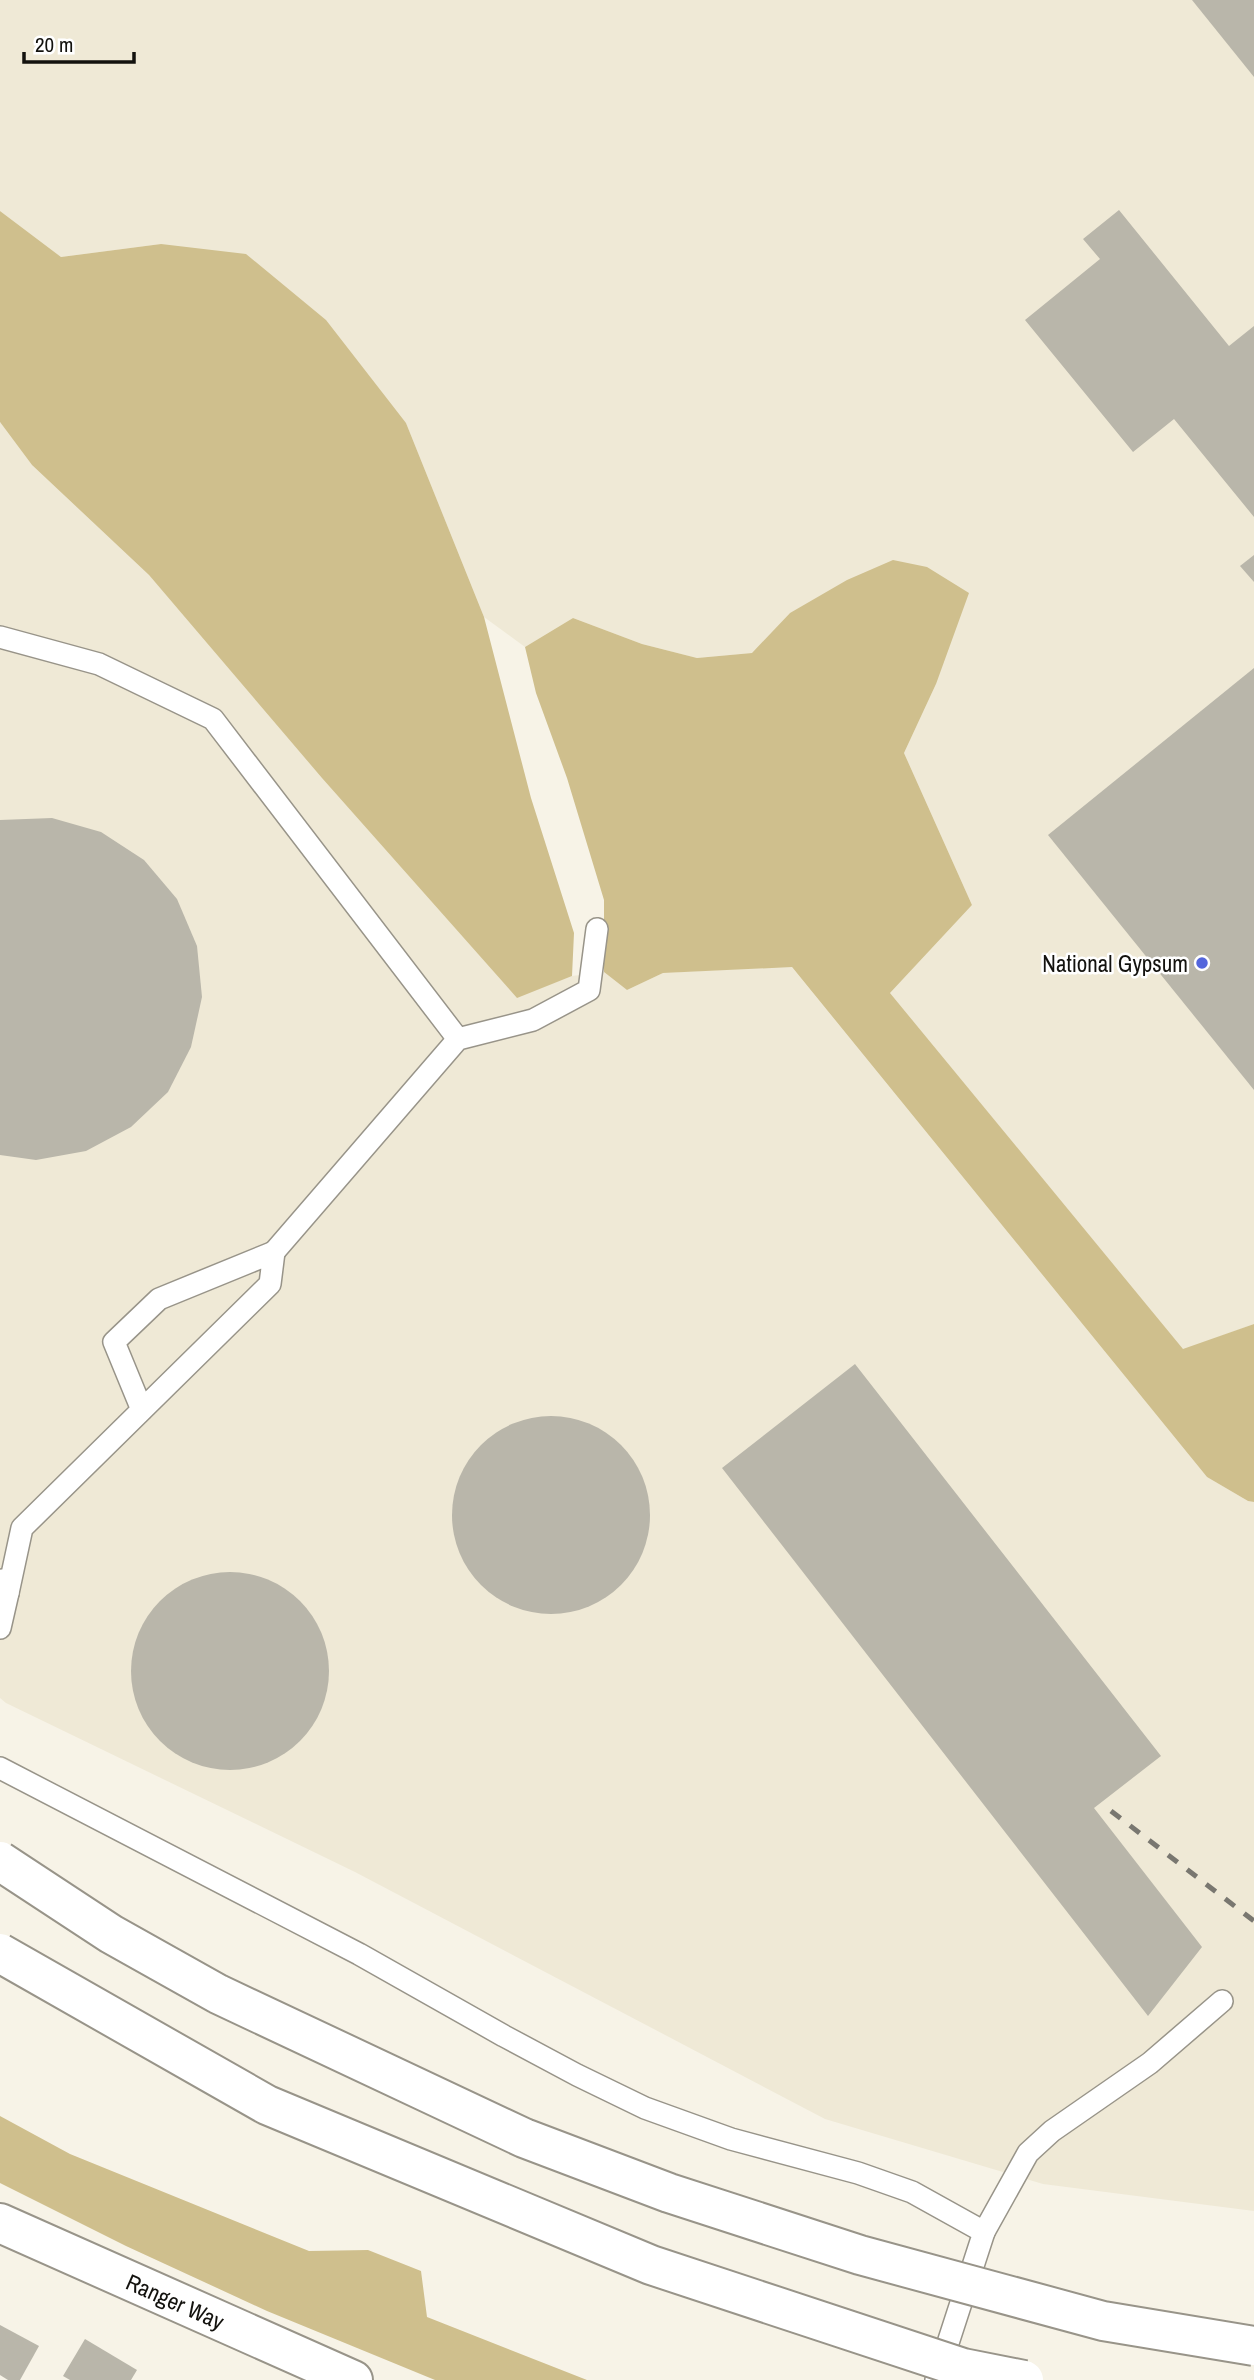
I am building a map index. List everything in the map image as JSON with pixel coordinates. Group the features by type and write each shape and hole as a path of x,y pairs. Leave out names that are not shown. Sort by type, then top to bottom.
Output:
{"main road":[{"path":"0,1861 111,1934 218,1994 524,2138 669,2193 860,2255 1103,2321 1254,2346"},
{"path":"0,1953 267,2105 651,2265 963,2368 1024,2380"},
{"name":"Ranger Way","path":"0,2223 353,2380"}],"lane":[{"path":"0,637 99,664 213,719 458,1039"},
{"path":"142,1410 114,1342 159,1299 274,1252 458,1039 533,1020 589,990 597,929"},
{"path":"0,1628 4,1584 22,1528 270,1284 274,1252"},
{"path":"0,1768 359,1954 528,2049 645,2108 731,2139 858,2173 912,2192 984,2232"},
{"path":"936,2380 984,2232 1028,2153 1052,2131 1150,2063 1223,2001"}],"shaded area":[{"name":"National Gypsum","path":"0,0 1254,0 1254,1324 1183,1350 890,993 972,905 904,753 936,684 790,613 753,653 697,658 642,644 573,618 525,647 484,617 406,423 161,244 61,257 0,211"},
{"path":"0,211 61,257 161,244 246,254 326,320 406,423 484,617 531,798 574,933 572,976 517,998 322,778 149,575 32,465 0,422"},
{"path":"0,422 32,465 149,575 517,997 572,976 604,972 627,990 663,973 791,966 1207,1477 1254,1502 1254,2211 1043,2184 825,2119 355,1872 0,1698"},
{"path":"893,560 927,567 969,593 936,684 904,753 972,905 890,993 1183,1349 1254,1324 1254,1502 1207,1477 792,967 663,973 627,990 604,972 604,900 567,778 536,693 525,647 573,618 642,644 697,658 752,653 790,613 847,580"},
{"path":"0,2116 70,2154 309,2251 368,2250 421,2271 427,2317 587,2380 435,2380 267,2311 126,2246 0,2183"}],"building":[{"path":"1192,0 1254,0 1254,77"},
{"path":"1119,210 1229,346 1254,326 1254,517 1174,419 1133,452 1025,320 1100,259 1083,239"},
{"path":"1254,555 1254,582 1240,566"},
{"name":"National Gypsum","path":"1254,668 1254,1090 1048,835"},
{"path":"52,818 101,832 144,860 177,899 197,946 202,997 191,1047 168,1092 131,1127 86,1151 36,1160 0,1155 0,820"},
{"path":"855,1364 1161,1756 1094,1808 1202,1947 1148,2016 722,1468"},
{"path":"551,1416 570,1417 589,1423 606,1432 621,1445 634,1460 643,1477 649,1496 649,1534 643,1553 634,1570 621,1585 606,1598 589,1607 570,1613 551,1614 532,1613 513,1607 496,1598 481,1585 468,1570 459,1553 453,1534 452,1515 453,1496 459,1477 468,1460 481,1445 496,1432 513,1423 532,1417"},
{"path":"230,1572 268,1579 285,1588 300,1601 313,1616 322,1633 329,1671 322,1709 313,1726 300,1741 285,1754 268,1763 230,1770 192,1763 175,1754 160,1741 147,1726 138,1709 131,1671 138,1633 147,1616 160,1601 175,1588 192,1579"},
{"path":"0,2325 39,2346 20,2380 8,2380 0,2375"},
{"path":"85,2339 137,2370 131,2380 70,2380 63,2376"}],"railway":[{"path":"1111,1811 1254,1921"}],"place":[{"name":"National Gypsum","path":"1202,963"}]}
